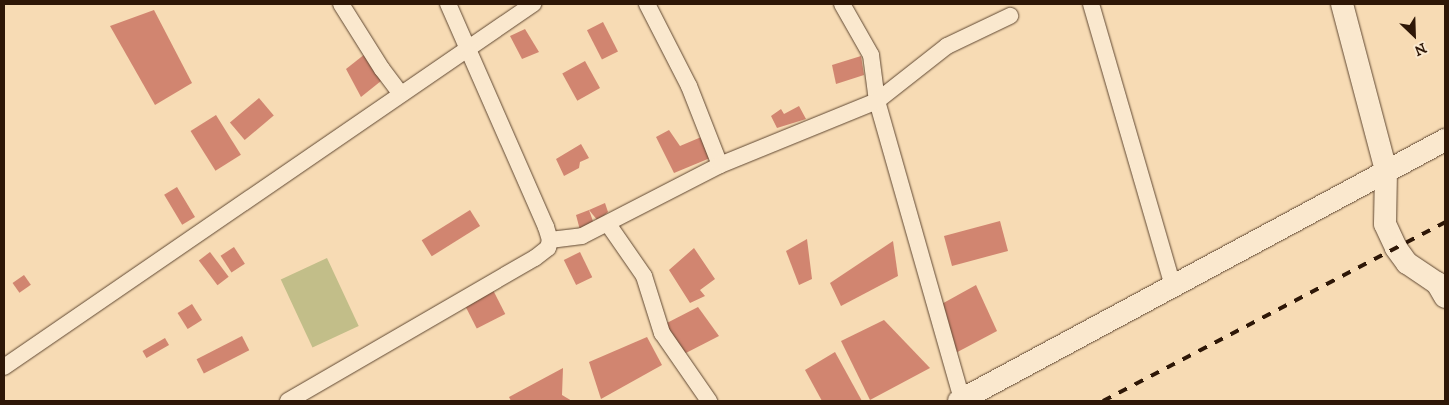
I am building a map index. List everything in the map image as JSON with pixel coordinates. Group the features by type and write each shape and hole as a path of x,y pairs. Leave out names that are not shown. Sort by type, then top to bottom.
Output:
{"street":[{"path":"341,4 382,69 401,94"},
{"path":"288,401 535,258 548,248 550,240 448,4"},
{"path":"647,4 689,86 720,165"},
{"path":"842,4 871,55 877,102 960,400 1445,140"},
{"path":"1091,4 1173,286"},
{"path":"1342,4 1386,171 1385,224 1396,248 1407,263 1437,283 1445,297"},
{"path":"4,367 401,94 469,50 526,6"},
{"path":"550,240 582,236 720,165 877,102 947,46 1010,16"},
{"path":"608,224 644,276 662,333 709,401"}],"shaded area":[{"path":"327,258 359,326 312,348 281,280"}],"building":[{"path":"154,10 192,83 155,105 110,26"},
{"path":"603,22 618,51 602,60 587,30"},
{"path":"525,29 539,52 522,59 510,36"},
{"path":"365,54 381,81 361,97 346,69"},
{"path":"861,56 864,75 836,84 832,65"},
{"path":"585,61 600,88 577,101 562,74"},
{"path":"259,98 274,116 245,140 230,122"},
{"path":"799,106 806,119 777,128 771,116 781,109 784,114"},
{"path":"216,115 241,155 215,171 191,131"},
{"path":"669,130 680,146 706,135 715,156 674,173 656,137"},
{"path":"581,144 589,158 580,162 579,168 564,176 556,159"},
{"path":"177,187 195,217 182,225 164,195"},
{"path":"605,203 608,212 598,221 589,210"},
{"path":"470,210 480,226 432,256 422,240"},
{"path":"589,210 594,224 580,230 576,215"},
{"path":"1000,221 1008,251 952,266 944,236"},
{"path":"807,239 812,279 799,285 786,251"},
{"path":"893,241 898,276 841,306 830,283"},
{"path":"234,247 245,264 231,272 221,256"},
{"path":"694,248 715,279 700,290 705,296 690,303 669,270"},
{"path":"210,252 229,277 217,285 199,260"},
{"path":"580,252 592,277 576,285 564,260"},
{"path":"24,275 31,285 19,293 13,283"},
{"path":"976,285 997,331 950,356 938,306"},
{"path":"493,290 505,314 477,329 464,305"},
{"path":"192,304 202,320 188,329 178,313"},
{"path":"698,307 719,336 682,355 661,326"},
{"path":"884,320 930,368 870,400 841,341"},
{"path":"242,336 249,350 204,373 197,359"},
{"path":"647,337 662,365 601,399 589,362"},
{"path":"165,338 169,345 146,358 142,351"},
{"path":"835,352 862,401 822,401 805,370"},
{"path":"563,368 562,395 572,401 511,401 509,397"}],"railway":[{"path":"1103,401 1445,222"}]}
